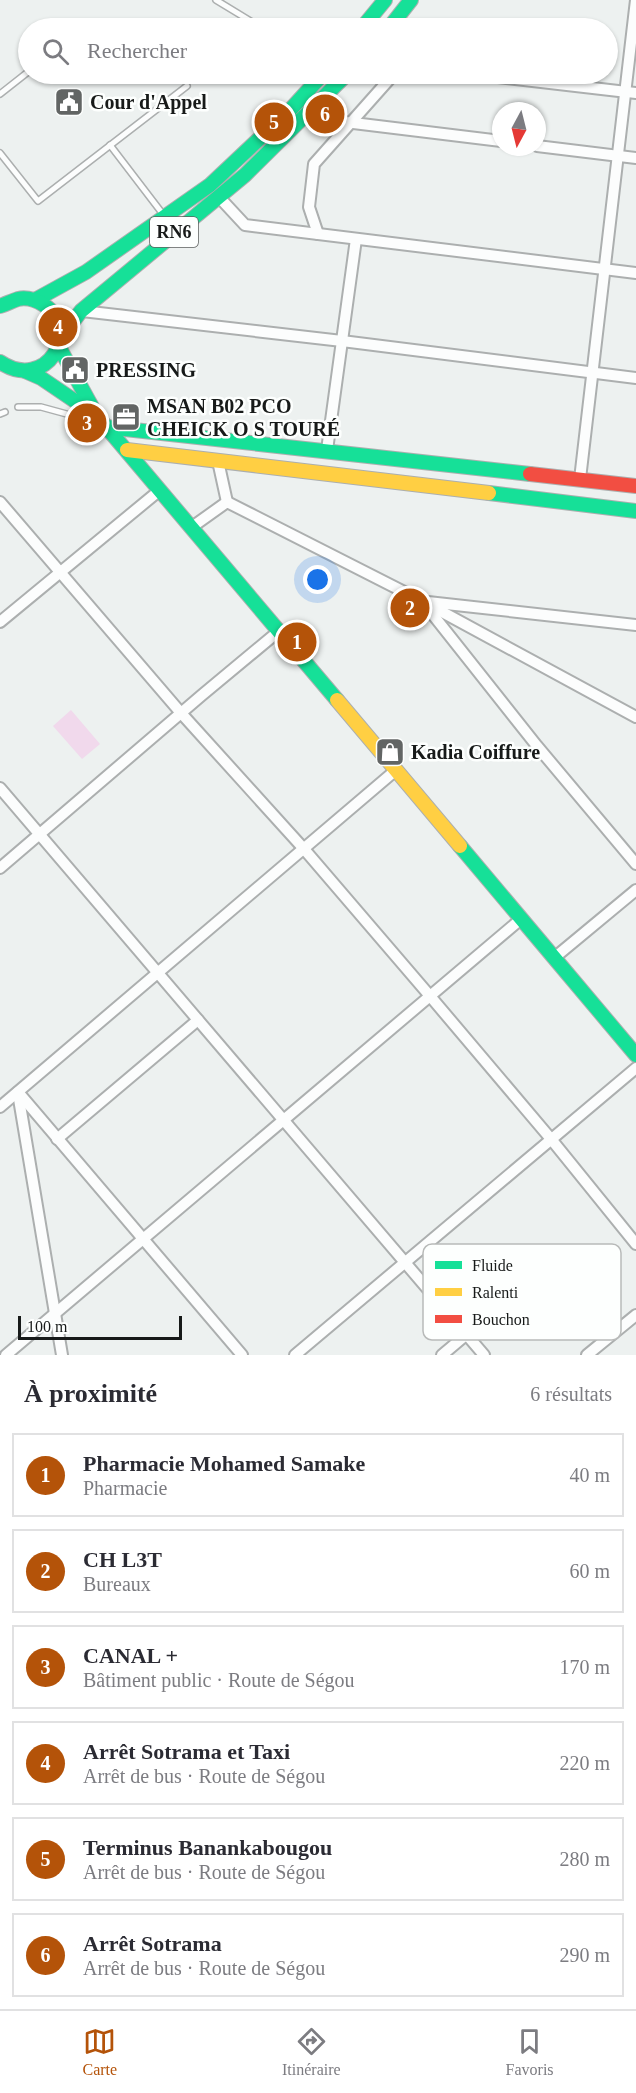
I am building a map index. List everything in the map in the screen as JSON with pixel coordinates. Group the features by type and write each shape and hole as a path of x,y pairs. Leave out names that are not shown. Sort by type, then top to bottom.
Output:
{"main road":[{"path":"370,18 385,0"},
{"path":"397,18 411,0"},
{"name":"RN6","path":"0,306 10,300 23,298 35,300 86,272 210,185 292,108 314,84"},
{"name":"RN6","path":"9,369 39,368 51,359 81,311 245,175 337,84"},
{"path":"35,300 47,306 55,315 60,327 60,343 103,423"},
{"path":"9,369 49,383 103,423 636,1055"},
{"path":"103,423 636,486"},
{"path":"127,450 636,511"}],"street":[{"path":"580,479 618,156 631,93 636,0"},
{"path":"318,234 309,207 314,164 385,84"},
{"path":"556,84 631,93"},
{"path":"304,117 492,140"},
{"path":"546,147 636,158"},
{"path":"219,197 244,225 636,273"},
{"path":"327,450 356,239"},
{"path":"81,311 636,378"},
{"path":"218,461 227,502"},
{"path":"0,622 160,490"},
{"path":"0,502 181,713 304,849 551,1139 636,1244"},
{"path":"192,527 227,502"},
{"path":"227,502 422,601 636,717"},
{"path":"422,601 636,625"},
{"path":"422,601 537,746 636,864"},
{"path":"0,868 279,631"},
{"path":"0,1107 396,770"},
{"path":"0,789 423,1283"},
{"path":"554,958 636,890"},
{"path":"6,1355 521,919"},
{"path":"57,1139 198,1020"},
{"path":"426,1244 636,1068"},
{"path":"18,1092 242,1355"},
{"path":"18,1092 62,1355"},
{"path":"295,1355 423,1247"},
{"path":"621,1327 636,1315"},
{"path":"442,1355 460,1340"},
{"path":"472,1340 484,1355"},
{"path":"587,1355 605,1340"}],"lane":[{"path":"216,0 246,18"},
{"path":"0,94 18,80"},
{"path":"0,153 38,201 187,86"},
{"path":"110,145 165,216"},
{"path":"18,407 41,407 103,423"}],"shaded area":[{"path":"71,710 100,744 82,759 53,726"}],"traffic: fast":[{"path":"370,18 385,0"},
{"path":"397,18 411,0"},
{"path":"35,300 86,272 210,185 292,108 314,84"},
{"path":"60,339 81,311 245,175 337,84"},
{"path":"0,306 18,299 35,300 55,316 60,329 59,342 54,354 44,364 32,370 17,369 0,362"},
{"path":"59,347 97,416 337,700"},
{"path":"25,371 41,378 94,414"},
{"path":"107,427 530,474"},
{"path":"489,493 636,511"},
{"path":"460,846 636,1055"}],"traffic: slow":[{"path":"127,450 489,493"},
{"path":"337,700 460,846"}],"traffic: jam":[{"path":"530,474 636,486"}],"place":[{"name":"Cour d'Appel","path":"69,102"},
{"name":"Arrêt Sotrama","path":"325,114"},
{"name":"Terminus Banankabougou","path":"274,122"},
{"name":"Arrêt Sotrama et Taxi","path":"58,327"},
{"name":"PRESSING","path":"75,370"},
{"name":"MSAN B02 PCO CHEICK O S TOURÉ","path":"126,417"},
{"name":"CANAL +","path":"87,423"},
{"name":"CH L3T","path":"410,608"},
{"name":"Pharmacie Mohamed Samake","path":"297,642"},
{"name":"Kadia Coiffure","path":"390,752"}]}
